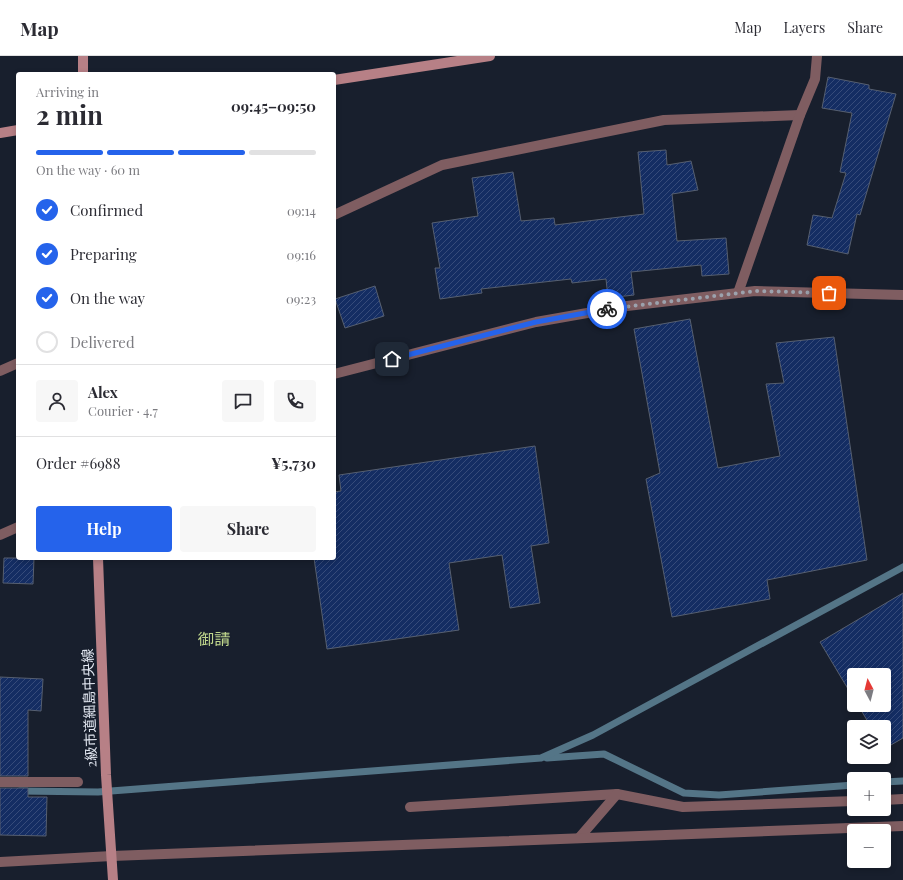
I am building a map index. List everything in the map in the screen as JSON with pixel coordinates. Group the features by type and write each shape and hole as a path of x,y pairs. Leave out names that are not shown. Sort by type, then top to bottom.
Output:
{"street":[{"path":"83,56 83,72"},
{"path":"336,80 490,56"},
{"path":"738,294 800,115 815,79 817,56"},
{"path":"336,214 442,165 664,120 800,115"},
{"path":"0,133 16,130"},
{"path":"336,373 536,322 627,306 756,291 903,295"},
{"path":"0,371 16,364"},
{"path":"0,535 16,528"},
{"name":"2級市道細島中央線","path":"98,560 106,775 113,880"},
{"path":"0,782 78,782"},
{"path":"579,838 617,794"},
{"path":"410,807 617,794 683,807 847,801"},
{"path":"891,800 903,799"},
{"path":"0,862 112,856 903,826"}],"building":[{"path":"828,77 869,85 869,89 896,94 860,215 857,214 848,254 807,245 813,215 832,218 846,173 840,172 852,113 822,108"},
{"path":"666,150 667,165 691,161 698,190 672,194 677,241 726,238 729,274 702,276 701,265 631,272 634,295 608,298 606,279 572,283 571,279 481,289 482,293 440,299 435,268 440,268 432,223 478,216 472,178 513,172 521,221 554,218 555,225 644,214 638,152"},
{"path":"375,286 384,316 345,328 336,299"},
{"path":"690,319 718,468 780,456 766,384 784,383 776,343 834,337 867,560 767,580 770,599 672,617 646,479 660,473 634,329"},
{"path":"535,446 549,543 531,546 540,603 510,608 502,555 449,563 459,630 327,649 314,560 336,560 336,492 341,491 339,475"},
{"path":"4,558 34,560 33,584 3,583"},
{"path":"903,593 903,738 891,745 891,720 867,720 862,712 891,712 891,668 847,668 847,687 820,642"},
{"path":"0,677 43,679 41,711 28,710 28,776 0,776"},
{"path":"0,788 28,788 28,797 47,797 46,836 0,835"}],"waterway":[{"path":"20,791 98,792 541,758 593,735 903,567"},
{"path":"547,758 604,754 684,793 719,795 847,786"},
{"path":"891,782 903,781"}],"way so far":[{"path":"607,309 756,291 829,293"}],"district":[{"name":"御請","path":"214,638"}],"route":[{"path":"392,359 536,322 607,309"}]}
